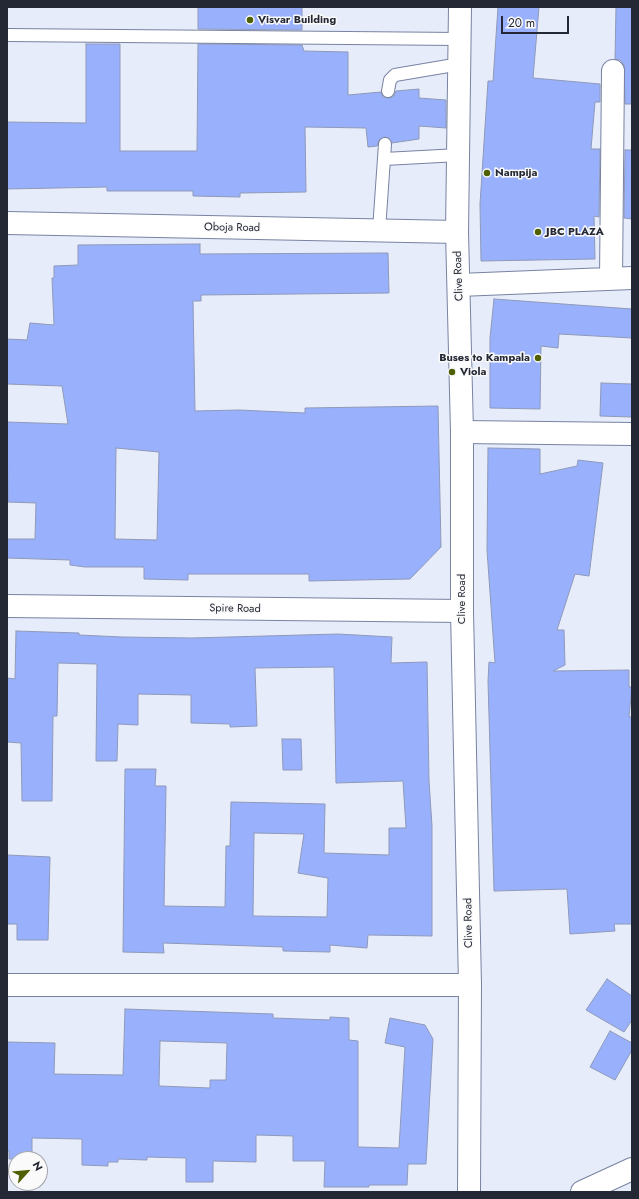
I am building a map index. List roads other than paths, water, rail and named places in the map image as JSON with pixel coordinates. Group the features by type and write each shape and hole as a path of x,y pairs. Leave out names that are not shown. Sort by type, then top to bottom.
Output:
{"street":[{"name":"Clive Road","path":"460,7 457,232 462,432 462,612 470,985 469,1192"},
{"path":"459,285 622,278 612,70"},
{"name":"Oboja Road","path":"7,223 457,232"},
{"path":"462,432 632,434"},
{"name":"Spire Road","path":"7,606 462,612"},
{"path":"7,985 470,985"},
{"path":"582,1192 632,1168"}],"lane":[{"path":"7,35 460,39"},
{"path":"388,91 390,80 395,75 460,64"},
{"path":"379,230 385,144"},
{"path":"384,159 459,155"}],"place":[{"name":"Visvar Building","path":"250,20"},
{"name":"Nampija","path":"487,173"},
{"name":"JBC PLAZA","path":"538,232"},
{"name":"Buses to Kampala","path":"538,358"},
{"name":"Viola","path":"452,372"}]}
